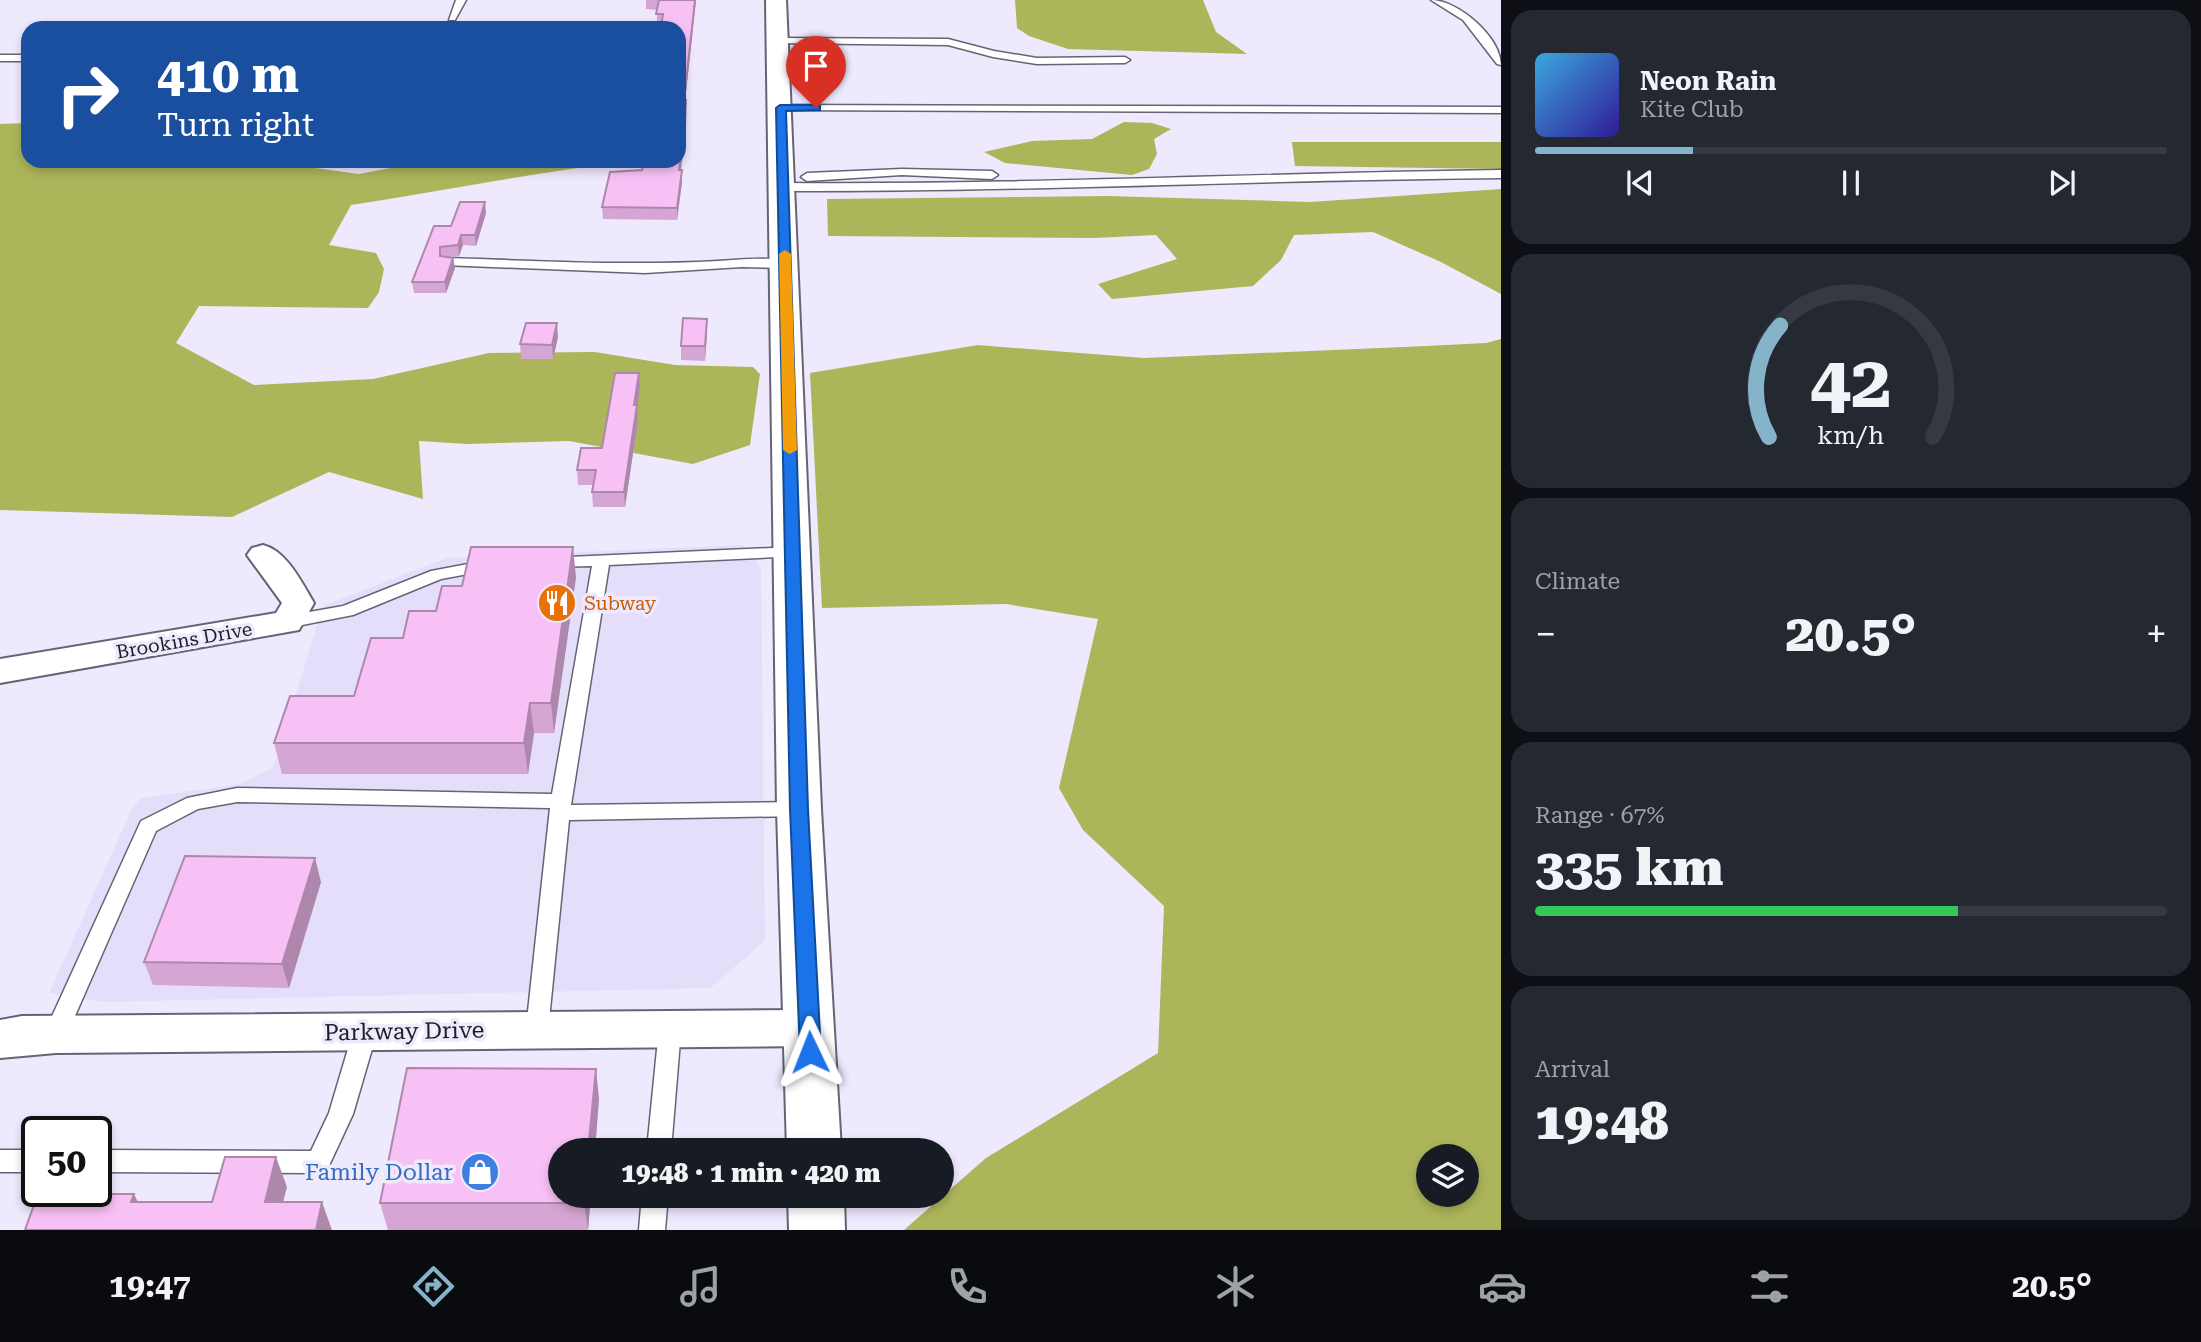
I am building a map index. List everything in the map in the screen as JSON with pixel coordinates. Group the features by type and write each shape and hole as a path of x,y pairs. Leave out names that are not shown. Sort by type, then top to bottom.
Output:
{"main road":[{"path":"776,0 786,264 799,809 814,1138"},
{"path":"816,1208 817,1230"}],"street":[{"path":"262,555 285,582 298,603 287,622"},
{"name":"Brookins Drive","path":"0,671 287,622"},
{"name":"Parkway Drive","path":"0,1039 56,1034 809,1028"}],"lane":[{"path":"452,18 461,0"},
{"path":"1436,0 1456,8 1470,20 1501,62"},
{"path":"778,41 948,42 993,54 1037,61 1125,60"},
{"path":"0,58 21,58"},
{"path":"780,108 1501,110"},
{"path":"910,188 920,183 920,178 911,172"},
{"path":"782,183 911,172 1038,178 1065,184"},
{"path":"782,183 910,188 1310,176 1501,174"},
{"path":"448,262 645,269 742,263 786,264"},
{"path":"531,563 793,552"},
{"path":"537,1030 561,807 601,560"},
{"path":"287,622 347,611 437,575 476,566 504,564"},
{"path":"56,1034 148,826 194,803 237,794 561,807 799,809"},
{"path":"660,1138 670,1030"},
{"path":"112,1161 318,1162 341,1114 365,1032"},
{"path":"0,1161 21,1161"},
{"path":"652,1230 654,1208"}],"shaded area":[{"path":"742,545 761,567 765,941 710,988 103,1002 49,993 132,809 141,798 240,784 273,768 323,606 446,558"}],"green space":[{"path":"1015,0 1203,0 1216,32 1247,54 1068,49 1029,36 1017,28"},
{"path":"1124,122 1152,123 1171,129 1154,139 1157,154 1149,169 1132,175 1005,163 984,152 1032,141 1092,139"},
{"path":"21,123 21,168 315,168 359,174 390,168 579,168 351,205 329,245 376,253 384,269 379,292 368,308 199,306 176,343 254,385 373,379 489,353 595,352 675,365 753,367 760,374 750,445 693,464 569,441 467,444 419,441 423,499 329,472 232,517 0,510 0,124"},
{"path":"1292,142 1501,142 1501,169 1295,166"},
{"path":"1501,189 1501,294 1441,262 1373,232 1294,235 1281,260 1253,286 1112,299 1098,284 1177,259 1156,235 1094,238 828,236 827,199 1108,196 1310,202"},
{"path":"1501,339 1501,1230 904,1230 929,1208 954,1208 954,1186 986,1158 1158,1053 1164,906 1083,830 1059,788 1098,619 1006,604 822,608 810,373 978,345 1144,358 1486,343"}],"building":[{"path":"659,0 695,0 686,82 686,21 662,21 663,14 656,14"},
{"path":"682,170 677,208 602,207 610,172"},
{"path":"460,202 485,202 475,235 461,235 458,245 440,247 440,256 453,258 445,282 412,282 434,226 451,226"},
{"path":"683,318 707,319 705,346 681,346"},
{"path":"526,323 557,323 552,345 520,344"},
{"path":"615,373 639,373 624,492 592,492 596,470 577,470 581,448 602,448"},
{"path":"471,547 573,547 551,703 530,703 524,743 274,743 290,696 354,696 371,638 403,638 409,611 436,611 442,586 462,586"},
{"path":"185,856 315,858 282,964 144,962"},
{"name":"Family Dollar","path":"407,1068 596,1069 589,1138 548,1138 548,1203 380,1203"},
{"path":"225,1157 276,1157 265,1202 322,1202 316,1230 25,1230 33,1207 112,1207 112,1194 134,1194 131,1202 212,1202"}],"slow traffic":[{"path":"785,254 790,450"}],"place":[{"name":"Subway","path":"557,603"},
{"name":"Family Dollar","path":"480,1172"}],"route":[{"path":"810,1052 799,809 780,108 816,108"}]}
